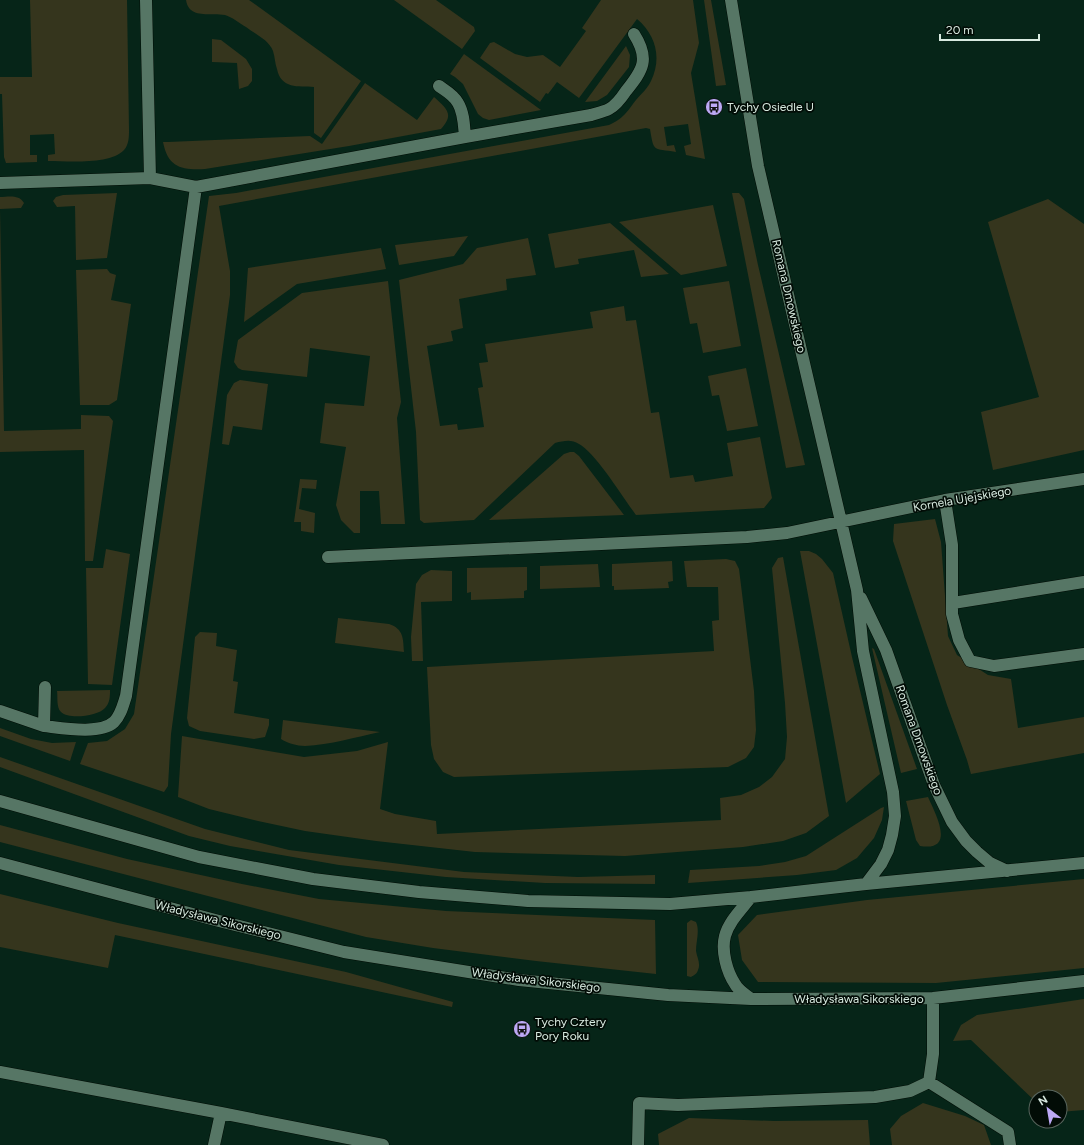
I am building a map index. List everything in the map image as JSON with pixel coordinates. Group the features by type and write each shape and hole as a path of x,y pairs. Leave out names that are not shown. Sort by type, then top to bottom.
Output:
{"street":[{"path":"146,0 150,178"},
{"name":"Romana Dmowskiego","path":"731,0 758,166 857,590 863,651 893,792 895,816 888,850 881,864 866,884"},
{"path":"0,183 150,178 196,186 591,115 610,108 623,95 638,76 644,56 641,45 634,34"},
{"path":"439,86 451,95 458,103 463,120 465,137"},
{"path":"0,711 44,726 70,729 102,728 114,722 122,710 127,689 196,186"},
{"name":"Kornela Ujejskiego","path":"328,557 747,537 787,533 945,500 1084,479"},
{"path":"945,500 952,545 952,614 959,640 970,661 994,666 1084,654"},
{"path":"953,604 1084,582"},
{"name":"Romana Dmowskiego","path":"857,590 886,650 934,785 952,822 966,841 977,852 990,862 1007,871"},
{"path":"44,726 45,687"},
{"path":"0,801 199,857 313,879 419,892 528,901 670,904 1084,863"},
{"name":"Władysława Sikorskiego","path":"0,863 219,921 344,952 519,980 668,995 751,999 933,998 1084,981"},
{"path":"751,897 731,922 725,937 724,953 735,985 751,999"},
{"path":"929,1082 933,1054 933,998"},
{"path":"0,1072 383,1145"},
{"path":"638,1145 639,1103 678,1104 875,1096 910,1091 929,1082"},
{"path":"929,1082 1008,1132 1010,1145"},
{"path":"214,1145 220,1113"}],"shaded area":[{"path":"30,0 127,0 129,135 126,148 118,155 88,161 48,161 48,155 55,154 54,134 30,135 30,155 37,155 37,162 6,163 4,157 0,77 32,77"},
{"path":"186,0 249,0 361,81 321,138 314,133 314,87 296,86 286,83 279,75 273,51 265,40 228,16 196,13 191,10"},
{"path":"394,0 436,0 474,27 475,31 462,49"},
{"path":"601,0 693,0 699,43 691,73 705,159 686,155 684,146 691,144 688,124 664,127 667,146 674,145 676,152 656,148 654,146 650,129 646,128 219,206 230,271 230,295 171,734 168,786 164,792 80,764 88,743 107,741 125,729 134,714 209,196 236,193 609,125 618,120 627,112 648,86 654,72 656,55 653,40 644,25 637,19 579,98 557,82 548,94 546,93 540,102 480,58 490,43 494,42 515,54 527,57 543,55 560,67 586,31 582,28"},
{"path":"704,0 711,0 726,85 716,86"},
{"path":"212,39 221,40 246,59 252,69 252,81 248,86 239,89 237,63 212,62"},
{"path":"626,46 630,55 629,67 607,95 597,101 585,102"},
{"path":"464,54 541,110 489,120 483,118 478,114 463,84 450,74"},
{"path":"365,83 417,120 434,97 445,108 448,119 441,129 349,146 205,169 189,169 177,166 168,157 165,151 163,142 310,136 322,144"},
{"path":"117,193 107,258 76,260 75,206 57,207 53,201 56,197 63,195"},
{"path":"732,193 739,193 744,199 805,465 786,468"},
{"path":"0,197 16,197 24,203 21,208 0,209"},
{"path":"1048,199 1084,224 1084,450 993,470 981,412 1039,397 988,222"},
{"path":"713,205 727,266 681,275 619,222"},
{"path":"0,209 4,431 81,429 81,415 109,416 113,421 93,561 85,561 84,450 0,452"},
{"path":"610,223 669,274 641,277 634,250 578,259 579,264 555,268 548,234"},
{"path":"468,236 454,256 399,265 395,245"},
{"path":"528,238 536,275 506,279 507,290 459,299 463,328 451,331 453,341 427,346 440,426 457,424 458,430 484,427 478,388 483,387 479,363 488,362 485,344 593,328 590,312 624,306 626,321 636,320 651,413 659,412 670,478 693,475 695,482 733,476 727,443 760,437 772,498 764,508 636,515 593,456 579,444 573,441 567,441 555,443 474,520 424,523 420,520 416,432 399,280 463,264 477,248"},
{"path":"381,248 386,269 297,284 244,322 248,268"},
{"path":"107,269 110,273 116,275 111,300 131,304 117,400 109,405 80,405 76,270"},
{"path":"388,281 401,402 397,418 405,524 381,524 379,491 360,491 360,533 354,533 341,520 336,505 346,447 320,443 325,403 364,406 370,356 310,348 307,377 242,370 238,368 234,362 238,340 302,293"},
{"path":"729,281 741,346 703,353 697,323 690,324 683,288"},
{"path":"746,368 758,426 727,431 719,395 712,396 708,376"},
{"path":"240,380 268,384 262,430 233,426 229,445 222,444 227,395 234,383"},
{"path":"574,452 579,456 624,515 489,520 564,454"},
{"path":"300,479 317,480 316,489 302,488 299,509 315,513 314,533 301,531 301,522 294,522"},
{"path":"935,519 941,542 948,636 957,655 988,675 1011,679 1018,728 1084,717 1084,753 971,774 893,541 894,524"},
{"path":"106,549 130,554 112,685 88,684 86,568 103,568"},
{"path":"800,551 809,551 816,554 833,573 880,774 846,803"},
{"path":"783,557 829,816 806,833 783,841 743,847 625,856 475,852 376,841 305,831 209,809 178,797 182,736 304,757 357,751 388,742 380,809 395,814 436,821 437,834 721,820 720,798 741,795 759,787 772,777 785,759 787,737 785,703 772,568 778,558"},
{"path":"726,559 735,561 739,569 754,691 756,730 754,747 746,758 728,767 454,777 443,772 434,759 431,745 427,667 714,651 712,621 719,620 718,587 687,587 684,561"},
{"path":"672,561 673,581 668,582 669,588 614,590 614,586 612,586 612,564"},
{"path":"598,564 600,587 540,589 540,566"},
{"path":"527,567 527,590 524,591 524,598 471,600 471,592 467,593 467,568"},
{"path":"431,570 452,571 452,601 421,602 423,661 412,661 411,637 416,584 422,575"},
{"path":"338,618 389,624 394,626 402,635 404,652 335,643"},
{"path":"200,632 217,633 216,646 237,650 233,681 238,682 234,713 269,719 269,725 265,737 254,739 200,731 189,726 187,718 195,637"},
{"path":"872,648 874,649 917,769 901,773"},
{"path":"110,690 107,706 96,713 83,716 70,716 59,710 57,691"},
{"path":"283,720 380,732 324,744 305,746 289,743 281,739"},
{"path":"0,728 31,739 52,743 76,742 70,761 0,736"},
{"path":"0,757 205,829 289,850 464,872 578,877 655,875 655,884 545,883 446,877 339,865 230,846 189,836 0,767"},
{"path":"928,797 938,821 941,837 938,843 931,846 920,846 916,840 906,801"},
{"path":"884,807 882,820 874,838 857,858 836,870 797,875 688,883 690,870 759,866 785,862 806,856"},
{"path":"0,825 127,859 319,899 446,911 655,920 656,974 433,948 366,937 0,842"},
{"path":"1084,879 1084,968 936,983 758,982 742,960 738,935 757,915 867,900"},
{"path":"0,894 118,923 346,972 453,1002 452,1007 115,935 108,968 0,947"},
{"path":"691,920 696,922 697,925 698,932 696,951 699,968 691,977 687,976 687,923"},
{"path":"1084,999 1084,1110 1068,1111 1068,1089 1028,1089 1028,1094 971,1040 953,1041 961,1025 977,1015"},
{"path":"923,1103 965,1116 984,1125 991,1145 892,1145 890,1129 901,1116"},
{"path":"689,1118 774,1121 868,1120 870,1145 659,1145 658,1134"}],"place":[{"name":"Tychy Osiedle U","path":"714,107"},
{"name":"Tychy Cztery Pory Roku","path":"522,1029"}]}
